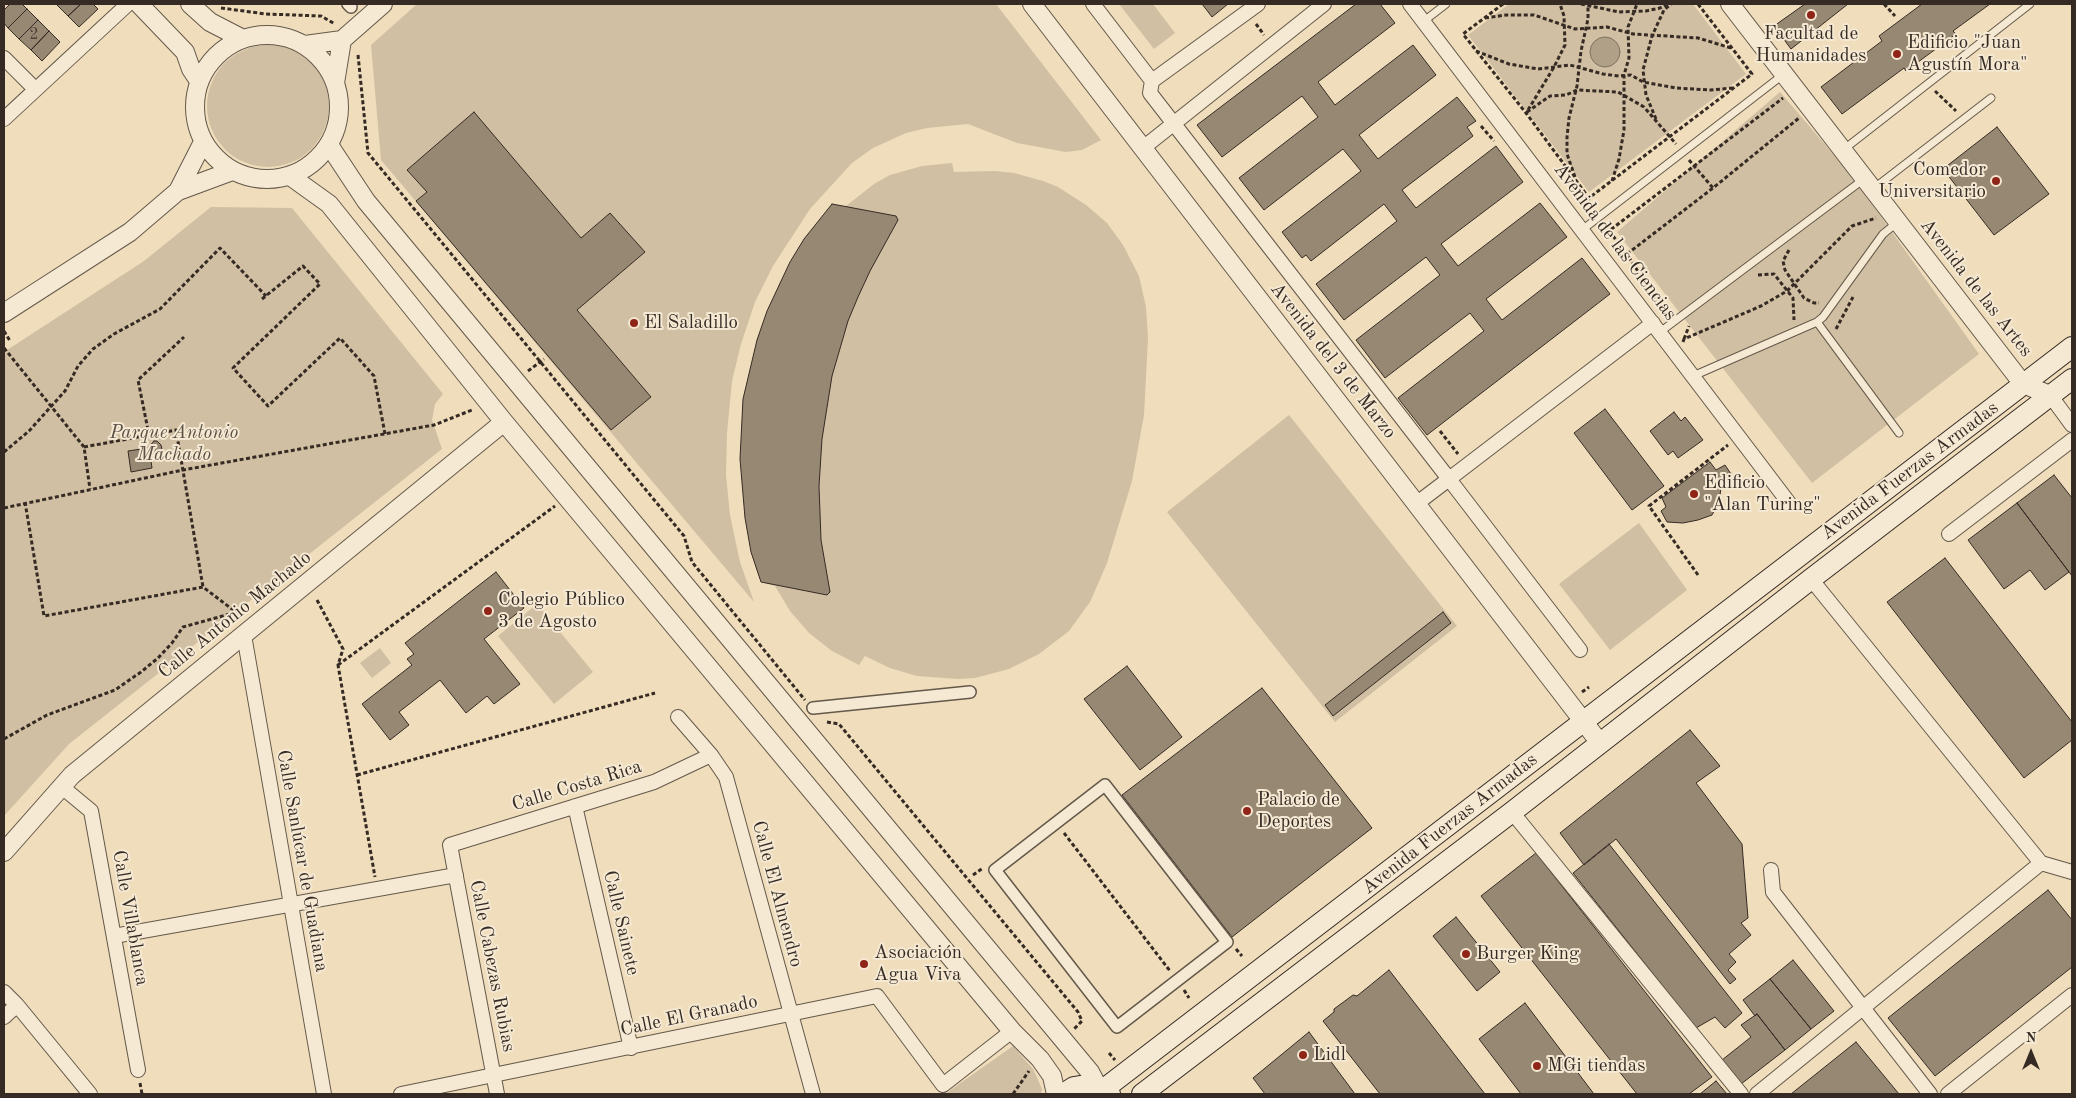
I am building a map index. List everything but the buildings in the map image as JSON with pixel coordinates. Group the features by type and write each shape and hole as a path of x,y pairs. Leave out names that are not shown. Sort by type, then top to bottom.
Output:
{"main road":[{"name":"Avenida Fuerzas Armadas","path":"1104,1090 2072,347"},
{"name":"Avenida Fuerzas Armadas","path":"1142,1094 1512,812 1811,578 2072,379"},
{"name":"Avenida Fuerzas Armadas","path":"1968,458 1973,441 2020,404 2023,384"},
{"path":"1796,558 1811,578"},
{"path":"1063,1094 1080,1086 1104,1090"}],"street":[{"path":"4,119 128,4"},
{"path":"138,4 185,52 191,69 199,80"},
{"path":"190,4 210,22 243,39"},
{"path":"305,46 344,39 383,4"},
{"name":"Avenida del 3 de Marzo","path":"1032,4 1600,743"},
{"path":"1093,4 1152,81"},
{"path":"1143,148 1324,4"},
{"name":"Avenida de las Ciencias","path":"1410,4 1789,503"},
{"name":"Avenida de las Artes","path":"1730,4 2023,384 2050,396"},
{"path":"1252,8 1152,81 1150,93 1580,650"},
{"path":"264,35 285,37 305,46 318,55 328,68 335,83 339,98 339,114 336,130 330,144 319,158 305,169 290,176 260,180 232,171 215,159 203,142 196,122 194,101 199,80 210,63 224,48 243,39 264,35"},
{"path":"335,83 344,39"},
{"path":"4,58 35,89"},
{"path":"178,191 203,142"},
{"path":"330,144 372,208 1104,1090"},
{"path":"4,314 130,232 178,191 232,171"},
{"path":"290,176 329,204 504,422 1012,1031 1040,1058 1052,1076 1056,1094"},
{"path":"1416,504 1657,327"},
{"path":"2050,396 2072,426"},
{"name":"Calle Antonio Machado","path":"4,852 72,775 504,422"},
{"path":"1949,534 2072,440"},
{"path":"1811,578 2041,863 2072,872"},
{"name":"Calle Sanlúcar de Guadiana","path":"244,635 324,1094"},
{"path":"813,708 970,692"},
{"name":"Calle El Almendro","path":"678,717 711,755 726,777 813,1094"},
{"name":"Calle Costa Rica","path":"450,845 654,782 711,755"},
{"path":"1105,784 1227,942 1117,1027 995,870 1056,822 1105,784"},
{"name":"Calle Villablanca","path":"62,787 91,811 138,1070"},
{"name":"Calle Sainete","path":"575,806 630,1048"},
{"path":"1512,812 1741,1094"},
{"name":"Calle Cabezas Rubias","path":"450,845 497,1094"},
{"path":"1757,1094 2041,863"},
{"path":"1771,870 1773,892 1930,1094"},
{"path":"114,936 456,875"},
{"path":"4,992 90,1094"},
{"path":"1948,1094 2072,995"},
{"name":"Calle El Granado","path":"401,1094 877,996 943,1085 1012,1031"},
{"path":"4,1017 16,1005"}],"lane":[{"path":"1424,21 1446,4"},
{"path":"1843,150 2030,4"},
{"path":"1582,230 1784,74"},
{"path":"1657,327 1965,118 1990,98"},
{"path":"1693,376 1823,318 1883,234 1898,222"},
{"path":"1817,322 1899,433"}],"path":[{"path":"215,4 219,8 266,14 321,16 334,23 344,39 357,52 368,153 542,360 684,536 692,562 823,721 839,724 1082,1018 1080,1024 1063,1039"},
{"path":"1503,4 1463,34 1526,112 1589,198 1752,74 1698,4"},
{"path":"1526,112 1554,67 1565,45 1564,16 1560,4"},
{"path":"1580,4 1620,12 1660,8 1669,4"},
{"path":"1611,181 1620,159 1624,130 1624,76 1629,58 1628,27 1636,4"},
{"path":"1526,112 1550,96 1566,95 1576,91 1608,91 1624,95 1644,108 1656,121 1646,95 1644,70 1652,36 1664,10 1669,4"},
{"path":"1884,4 1895,16"},
{"path":"1575,179 1567,154 1567,137 1569,118 1576,91 1588,5"},
{"path":"1252,8 1272,45"},
{"path":"1485,18 1506,15 1534,15 1576,29 1607,27 1652,36 1698,38 1732,49"},
{"path":"1475,51 1509,64 1538,69 1578,66 1603,74 1631,76 1644,82 1694,89 1733,88"},
{"path":"1927,84 1949,106 1965,118"},
{"path":"1670,314 1658,303 1627,254 1609,231 1782,97 1788,104"},
{"path":"1794,111 1805,124"},
{"path":"1627,254 1714,188 1800,117"},
{"path":"1694,166 1714,188"},
{"path":"1684,339 1761,306 1788,291 1852,226 1878,217 1879,222"},
{"path":"1791,246 1783,261 1785,270 1804,298 1814,303 1821,302"},
{"path":"4,452 29,431 52,407 65,391 78,366 93,349 114,334 160,309 220,248 266,296"},
{"path":"262,299 303,266 320,284 233,368 268,406 340,338 374,376 385,434"},
{"path":"1752,278 1759,274 1774,274 1793,298 1794,319 1792,324"},
{"path":"1834,333 1857,291"},
{"path":"1682,348 1687,328 1692,323"},
{"path":"4,331 10,341"},
{"path":"149,435 138,380 184,337"},
{"path":"4,348 84,447 90,489"},
{"path":"523,375 542,360"},
{"path":"4,508 25,502 183,470 434,425 476,408"},
{"path":"84,447 176,430 202,587 241,616"},
{"path":"1698,575 1649,506 1728,445"},
{"path":"25,502 44,616 202,587"},
{"path":"338,665 559,503"},
{"path":"317,600 343,649 338,665 376,879"},
{"path":"4,740 47,716 115,690 158,658 183,627 237,612"},
{"path":"357,775 654,693"},
{"path":"1056,822 1189,998"},
{"path":"973,875 989,864"},
{"path":"1236,948 1242,956"},
{"path":"1013,1094 1040,1058"}],"green space":[{"name":"El Saladillo","path":"417,4 996,4 1101,140 1082,150 1066,152 1017,143 968,124 927,128 906,133 873,148 852,163 810,209 773,266 755,302 741,344 732,381 727,433 726,475 730,515 740,562 754,602 381,160 371,45"},
{"path":"1119,4 1153,4 1175,33 1154,49"},
{"path":"1509,4 1693,4 1746,74 1589,192 1468,35"},
{"path":"268,45 280,46 291,50 302,55 311,63 319,72 324,83 328,94 328,118 324,129 319,140 311,149 302,157 291,162 280,166 268,167 256,166 245,162 234,157 225,149 217,140 212,129 208,118 207,106 208,94 212,83 217,72 225,63 234,55 245,50 256,46"},
{"path":"1780,92 1852,176 1979,354 1812,483 1617,232"},
{"path":"952,163 954,172 995,171 1014,173 1043,181 1058,187 1086,205 1107,223 1123,245 1139,276 1146,307 1148,338 1144,415 1132,481 1107,563 1090,602 1069,631 1039,654 1009,669 975,678 958,679 917,676 890,668 865,656 859,665 832,651 809,633 790,611 775,586 761,582 751,552 745,518 740,459 743,399 757,340 779,284 804,239 832,204 846,206 874,184 890,175 922,166"},
{"name":"Parque Antonio Machado","path":"211,207 292,208 443,394 435,404 432,420 442,449 69,744 4,816 4,352 144,261"},
{"path":"1289,415 1457,626 1335,722 1167,512"},
{"path":"1639,523 1687,590 1610,650 1559,584"},
{"path":"537,604 593,672 554,704 498,636"},
{"path":"380,648 391,663 372,678 360,663"},
{"path":"1013,1046 1033,1069 1042,1089 1041,1094 945,1094"}],"shaded area":[{"path":"1605,37 1616,41 1620,52 1616,63 1605,67 1594,63 1590,52 1594,41"}],"place":[{"name":"Facultad de Humanidades","path":"1811,15"},
{"name":"Edificio \"Juan Agustín Mora\"","path":"1897,54"},
{"name":"Comedor Universitario","path":"1996,181"},
{"name":"El Saladillo","path":"634,323"},
{"name":"Edificio \"Alan Turing\"","path":"1694,494"},
{"name":"Colegio Público 3 de Agosto","path":"488,611"},
{"name":"Palacio de Deportes","path":"1247,811"},
{"name":"Burger King","path":"1466,954"},
{"name":"Asociación Agua Viva","path":"864,964"},
{"name":"Lidl","path":"1303,1055"},
{"name":"MGi tiendas","path":"1537,1066"}]}
